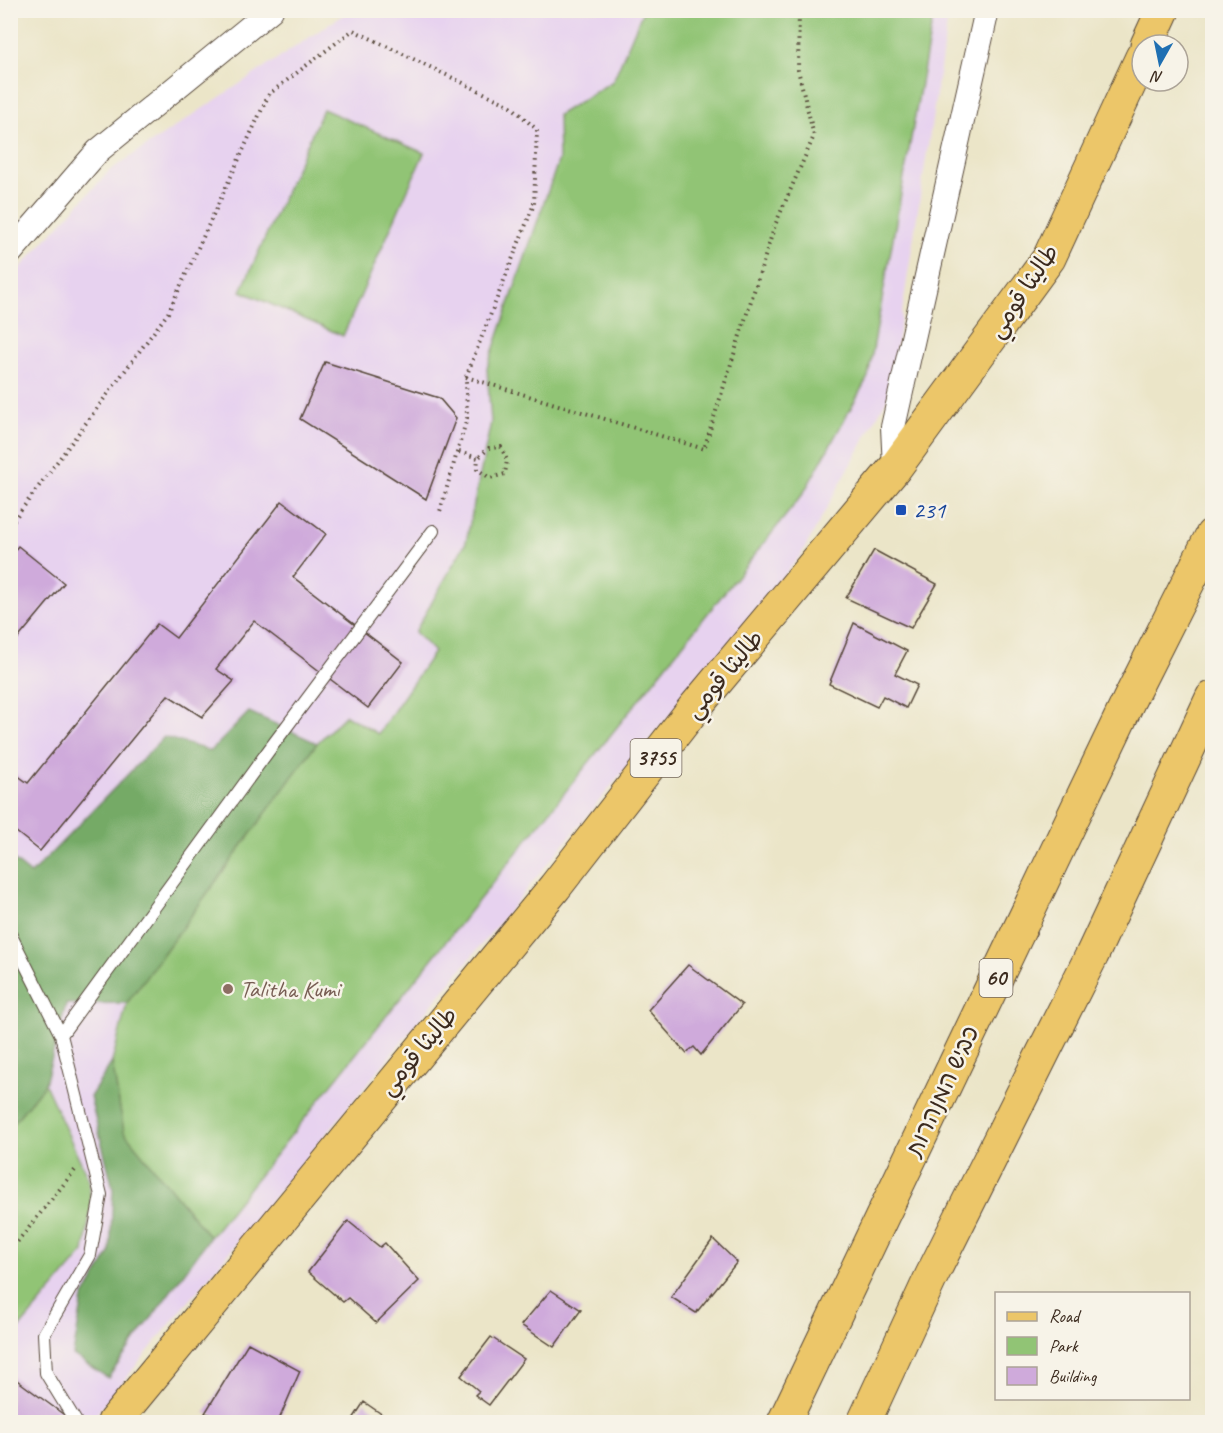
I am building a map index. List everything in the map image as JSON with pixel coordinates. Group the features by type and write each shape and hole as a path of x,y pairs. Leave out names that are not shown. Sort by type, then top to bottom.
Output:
{"main road":[{"path":"1152,33 1163,10"},
{"name":"طاليثا قومي","path":"114,1422 555,887 696,708 895,468 1049,258 1130,83"},
{"name":"כביש המנהרות","path":"784,1422 1129,700 1212,535"},
{"path":"864,1422 931,1277 1092,955 1212,698"}],"street":[{"path":"10,253 98,151 271,10"},
{"path":"895,468 893,427 987,10"}],"lane":[{"path":"61,1035 269,750 433,531"},
{"path":"10,934 61,1035 100,1195 90,1255 44,1334 46,1373 76,1422"}],"path":[{"path":"466,377 704,449 775,225 814,136 798,70 799,10"},
{"path":"10,525 168,313 269,94 353,30 511,106 537,130 534,204 466,377 467,418 459,452 433,531"},
{"path":"501,447 507,460 505,474 490,478 477,469 478,458 489,448 501,447"},
{"path":"459,452 478,458"},
{"path":"10,1251 90,1151"}],"shaded area":[{"name":"Talitha Kumi","path":"349,11 949,11 889,395 801,555 90,1422 11,1422 10,279 109,171"}],"green space":[{"path":"643,11 934,11 868,377 803,494 210,1237 124,1132 112,1062 127,1003 317,743 346,715 378,734 434,652 415,632 466,542 491,422 487,368 559,159 558,115 613,81"},
{"path":"323,109 424,153 343,336 241,291"},
{"path":"249,712 317,743 127,1003 66,1004 45,1084 11,1126 11,858 31,874 164,737 211,751"},
{"path":"112,1062 124,1132 210,1237 108,1378 73,1355 83,1298 110,1253 113,1188 90,1097"},
{"path":"45,1084 89,1180 91,1207 84,1252 11,1338 11,1126"}],"building":[{"path":"325,362 439,398 456,418 426,499 300,419"},
{"path":"282,501 326,534 293,577 403,662 368,708 254,621 216,669 234,681 202,717 168,695 40,851 10,827 10,770 28,783 157,624 176,638"},
{"path":"18,546 64,583 10,648 10,556"},
{"path":"874,550 937,584 911,628 846,598"},
{"path":"854,623 907,651 895,674 917,685 906,708 883,696 877,707 829,684"},
{"path":"688,965 742,1005 701,1055 694,1047 686,1053 648,1010"},
{"path":"348,1221 380,1247 385,1243 419,1281 376,1323 348,1298 343,1302 308,1272"},
{"path":"713,1239 737,1262 696,1313 671,1297"},
{"path":"551,1290 581,1310 554,1347 521,1325"},
{"path":"491,1337 524,1359 489,1405 475,1395 479,1391 461,1376"},
{"path":"248,1343 300,1371 278,1422 236,1422 205,1413"},
{"path":"10,1375 71,1420 69,1422 14,1422 10,1420"},
{"path":"364,1402 393,1422 351,1422"}],"place":[{"name":"231","path":"901,510"},
{"name":"Talitha Kumi","path":"228,989"}]}
